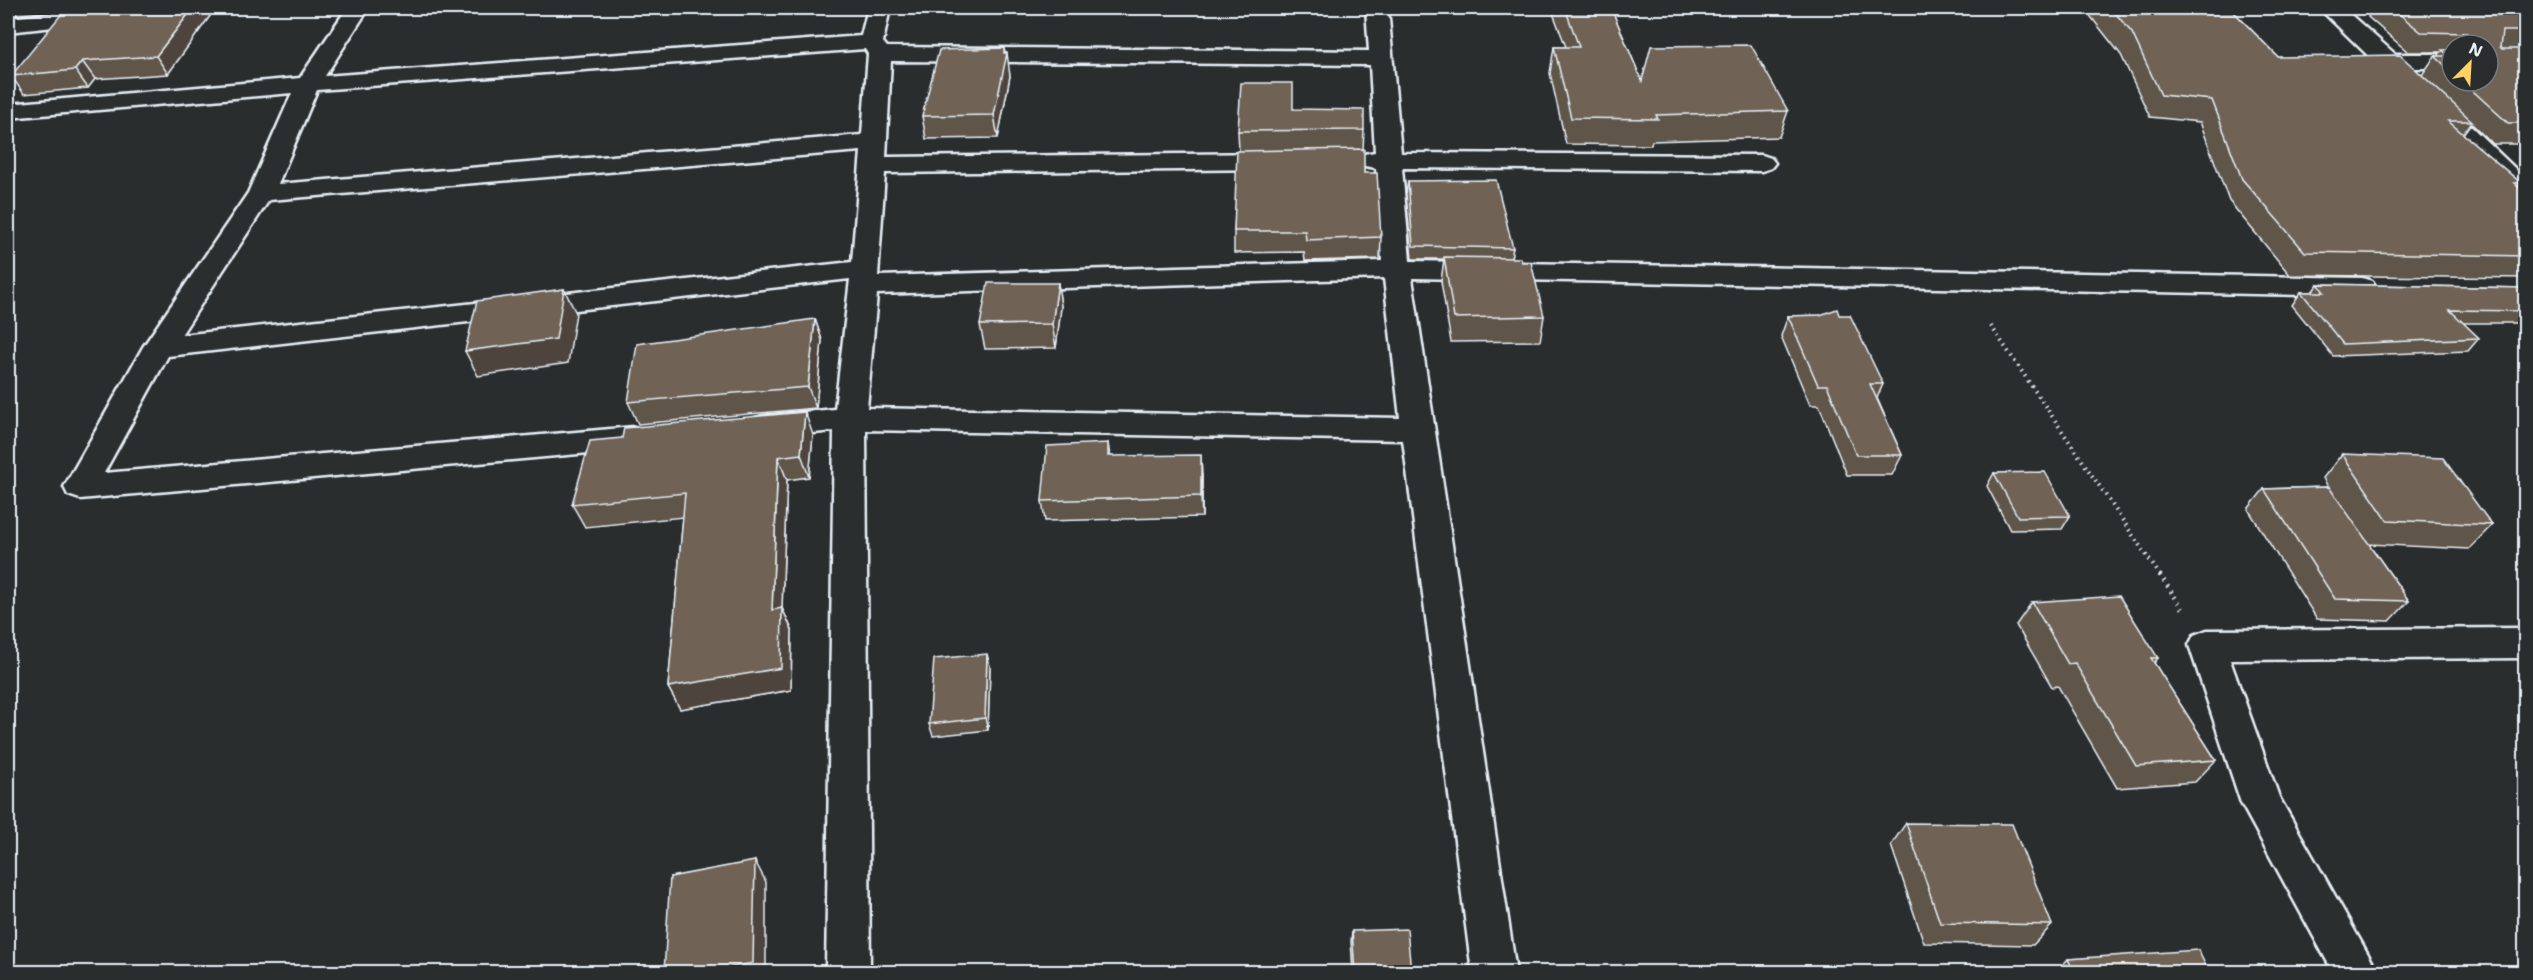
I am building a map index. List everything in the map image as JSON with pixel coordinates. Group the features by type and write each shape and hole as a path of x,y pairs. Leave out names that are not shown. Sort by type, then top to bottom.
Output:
{"street":[{"path":"358,8 308,84 261,193 158,347 80,487 660,436"},
{"path":"848,972 850,419 865,277 879,8"},
{"path":"1377,8 1397,269 1417,429 1494,972"},
{"path":"2331,8 2526,194"},
{"path":"8,24 124,15"},
{"path":"8,111 308,84 876,48 1381,58"},
{"path":"2389,61 2440,61"},
{"path":"261,193 873,153 1307,160"},
{"path":"1342,160 1762,163"},
{"path":"158,347 865,277 1397,269 2384,287"},
{"path":"731,430 850,419 1417,429"},
{"path":"2356,972 2261,803 2206,645 2526,643"}],"path":[{"path":"1991,326 2206,645"}],"building":[{"path":"99,8 193,8 156,56 82,61 75,70 11,76 64,11"},
{"path":"1565,8 1611,8 1642,81 1651,46 1751,45 1788,111 1656,115 1658,119 1571,118 1554,47 1579,47"},
{"path":"2111,8 2230,8 2278,57 2400,55 2472,121 2448,121 2521,183 2514,183 2526,194 2526,256 2305,252 2242,179 2212,100 2161,95 2132,33"},
{"path":"2392,8 2526,8 2526,31 2502,31 2500,47 2500,33 2421,32"},
{"path":"2500,47 2502,49 2526,49 2526,123 2508,123 2475,93 2500,93"},
{"path":"1004,48 1004,53 1007,53 994,115 922,116 939,50"},
{"path":"1241,83 1293,83 1293,109 1364,110 1364,130 1238,131"},
{"path":"1364,149 1364,173 1377,173 1381,237 1306,240 1305,231 1234,231 1237,151"},
{"path":"1496,180 1513,248 1413,246 1408,181"},
{"path":"1444,257 1520,258 1522,262 1531,262 1544,316 1454,318"},
{"path":"988,283 1058,283 1052,324 980,325"},
{"path":"2318,284 2526,288 2526,311 2450,310 2479,338 2343,344 2301,292 2324,292"},
{"path":"564,289 556,339 465,351 477,301"},
{"path":"1837,309 1839,315 1850,315 1883,384 1870,384 1902,455 1856,455 1827,385 1818,385 1788,316 1820,315"},
{"path":"815,319 808,387 628,402 637,344"},
{"path":"805,412 801,454 778,457 772,610 782,608 781,668 668,687 685,493 572,504 590,441 622,438 624,428"},
{"path":"1108,443 1108,456 1201,455 1201,496 1042,501 1047,446"},
{"path":"2342,454 2443,458 2492,525 2387,520"},
{"path":"2045,472 2070,516 2018,517 1994,473"},
{"path":"2329,487 2409,601 2335,599 2264,489"},
{"path":"2119,596 2158,658 2151,658 2216,760 2136,766 2075,663 2068,664 2032,602"},
{"path":"987,654 985,718 929,724 934,659"},
{"path":"1906,823 2012,824 2052,925 1940,923"},
{"path":"755,861 753,963 708,972 664,972 670,877"},
{"path":"1407,929 1411,972 1355,972 1352,931"},
{"path":"2198,950 2209,972 2074,972 2068,959"}]}
